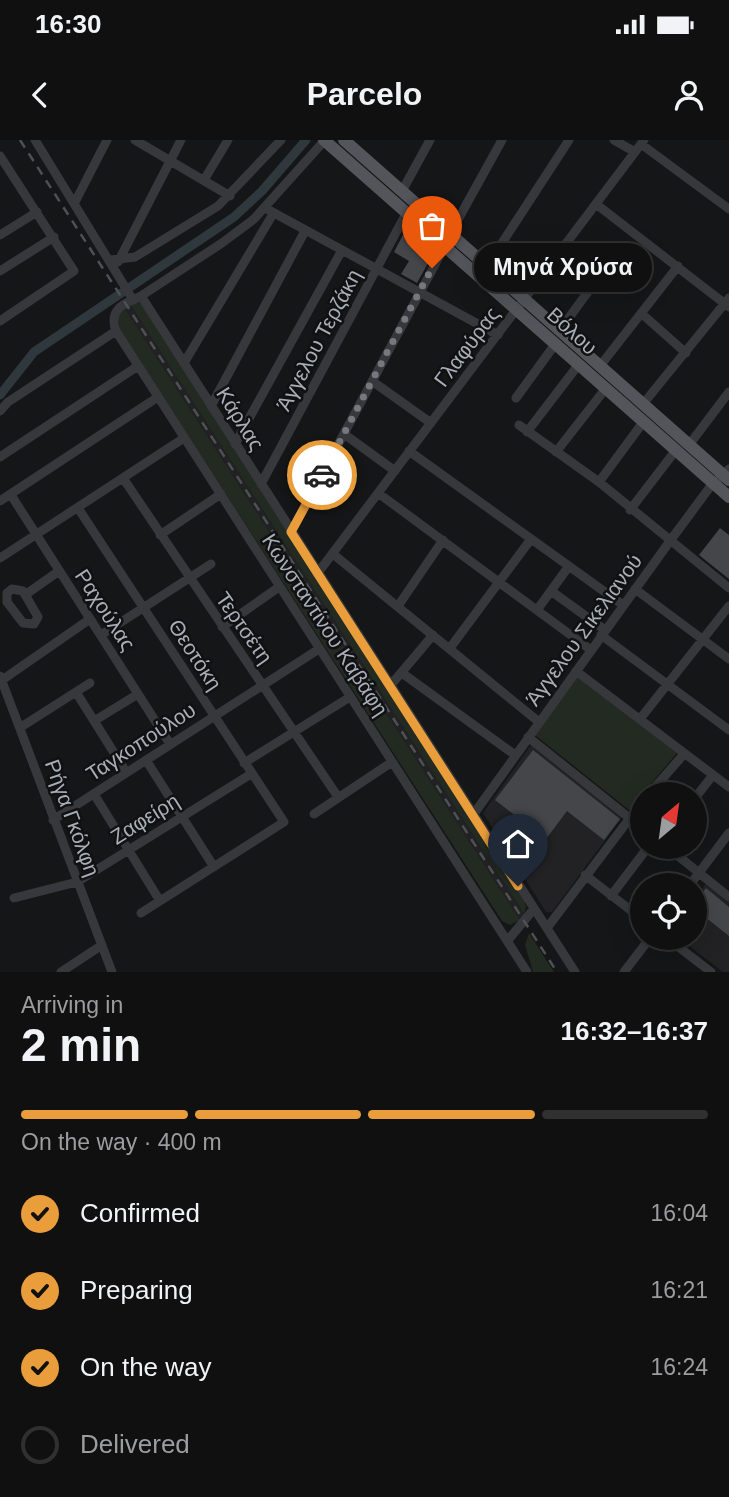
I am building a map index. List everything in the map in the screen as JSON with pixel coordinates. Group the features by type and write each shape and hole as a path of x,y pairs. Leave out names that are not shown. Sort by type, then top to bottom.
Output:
{"main road":[{"name":"Βόλου","path":"325,140 407,212 487,266 521,304"},
{"name":"Βόλου","path":"344,140 401,191 448,240 558,337 600,366 690,445 724,477 729,496"},
{"name":"Βόλου","path":"558,337 579,364 676,450 724,477"}],"street":[{"name":"Κάρλας","path":"35,140 115,261 117,273 184,363 575,972"},
{"path":"75,202 107,140"},
{"path":"135,140 230,196"},
{"path":"115,261 181,140"},
{"path":"204,180 228,140"},
{"path":"115,261 141,254 230,196 281,140"},
{"path":"184,363 269,211 325,140"},
{"path":"401,191 430,140"},
{"path":"291,532 502,140"},
{"path":"487,266 569,140"},
{"path":"614,140 640,145 729,209"},
{"name":"Γλαφύρας","path":"317,574 640,145"},
{"path":"0,158 74,269 73,273 0,321"},
{"path":"596,204 728,303 643,404"},
{"path":"269,211 498,335"},
{"path":"0,411 8,402 116,331 116,311 269,211"},
{"path":"0,235 37,212"},
{"name":"Άγγελου Τερζάκη","path":"261,485 407,212"},
{"path":"211,406 305,231"},
{"path":"0,271 54,237"},
{"path":"235,444 342,250"},
{"path":"516,398 617,253"},
{"path":"600,366 678,266"},
{"path":"641,313 686,353"},
{"name":"Κωνσταντίνου Καβάφη","path":"116,331 527,972"},
{"path":"527,432 579,364"},
{"path":"0,457 138,366"},
{"path":"372,381 431,423"},
{"path":"556,452 606,388"},
{"path":"690,445 729,392"},
{"path":"0,501 158,397"},
{"path":"599,482 644,421"},
{"path":"519,425 599,482 630,510 729,588"},
{"path":"344,433 395,471"},
{"path":"0,558 184,438"},
{"path":"630,510 676,450"},
{"path":"409,452 623,605"},
{"name":"Άγγελου Σικελιανού","path":"473,816 670,541 724,477"},
{"name":"Τερτσέτη","path":"123,478 338,797"},
{"path":"378,493 591,650"},
{"name":"Ραχούλας","path":"10,495 170,744"},
{"path":"160,535 220,495"},
{"name":"Θεοτόκη","path":"78,508 284,822 214,867"},
{"path":"450,648 531,539"},
{"path":"398,606 443,540"},
{"path":"333,554 539,722"},
{"path":"101,635 211,564"},
{"path":"537,610 569,566"},
{"path":"25,595 59,571"},
{"path":"222,627 279,587"},
{"path":"12,589 21,589 38,615 34,624 23,623 9,605 6,596 12,589"},
{"path":"635,589 693,634 706,639 729,659"},
{"path":"551,591 729,730"},
{"path":"0,610 9,605"},
{"path":"640,719 706,639 729,606"},
{"path":"1,678 90,620"},
{"path":"390,686 433,635"},
{"name":"Ταγκοπούλου","path":"53,820 319,649"},
{"path":"576,671 712,775 728,784"},
{"path":"402,673 515,755"},
{"name":"Ρήγα Γκόλφη","path":"1,678 112,972"},
{"path":"21,727 90,683"},
{"path":"76,692 126,772"},
{"path":"94,721 138,694"},
{"path":"244,763 350,697"},
{"path":"528,737 629,817 547,928"},
{"path":"660,782 684,754"},
{"path":"141,913 214,867 146,760"},
{"path":"314,814 393,762"},
{"name":"Ζαφείρη","path":"14,898 77,882 251,774"},
{"path":"707,782 712,775"},
{"path":"94,794 160,901"},
{"path":"699,872 729,833"},
{"path":"611,896 639,859"},
{"path":"682,859 729,897"},
{"path":"586,875 630,910"},
{"path":"508,940 533,910"},
{"path":"61,972 103,945"},
{"path":"624,972 641,950"},
{"path":"681,950 705,970"}],"shaded area":[{"path":"138,302 145,307 524,900 524,914 129,303"},
{"path":"129,303 524,914 520,920 124,307"},
{"path":"124,307 520,920 510,925 502,921 120,330 118,314"},
{"path":"576,676 677,753 653,782 630,782 629,810 535,735"},
{"path":"533,742 623,816 552,912 546,912 483,813"},
{"path":"707,882 729,900 729,972 723,972 695,950 707,950"},
{"path":"529,933 554,972 533,972 525,945"}],"building":[{"path":"406,229 408,240 416,242 418,248 432,256 417,283 401,274 409,261 394,252"},
{"path":"720,528 729,535 729,579 699,555"},
{"path":"533,750 620,819 604,840 567,811 546,839 495,800"},
{"path":"707,889 729,907 729,936 707,919"}],"waterway":[{"path":"0,395 34,352 234,217 262,191 306,140"}],"railway":[{"path":"20,140 557,972"}],"way so far":[{"path":"322,475 432,268"}],"place":[{"name":"Μηνά Χρύσα","path":"432,268"}],"route":[{"path":"322,475 291,532 518,886"}]}
